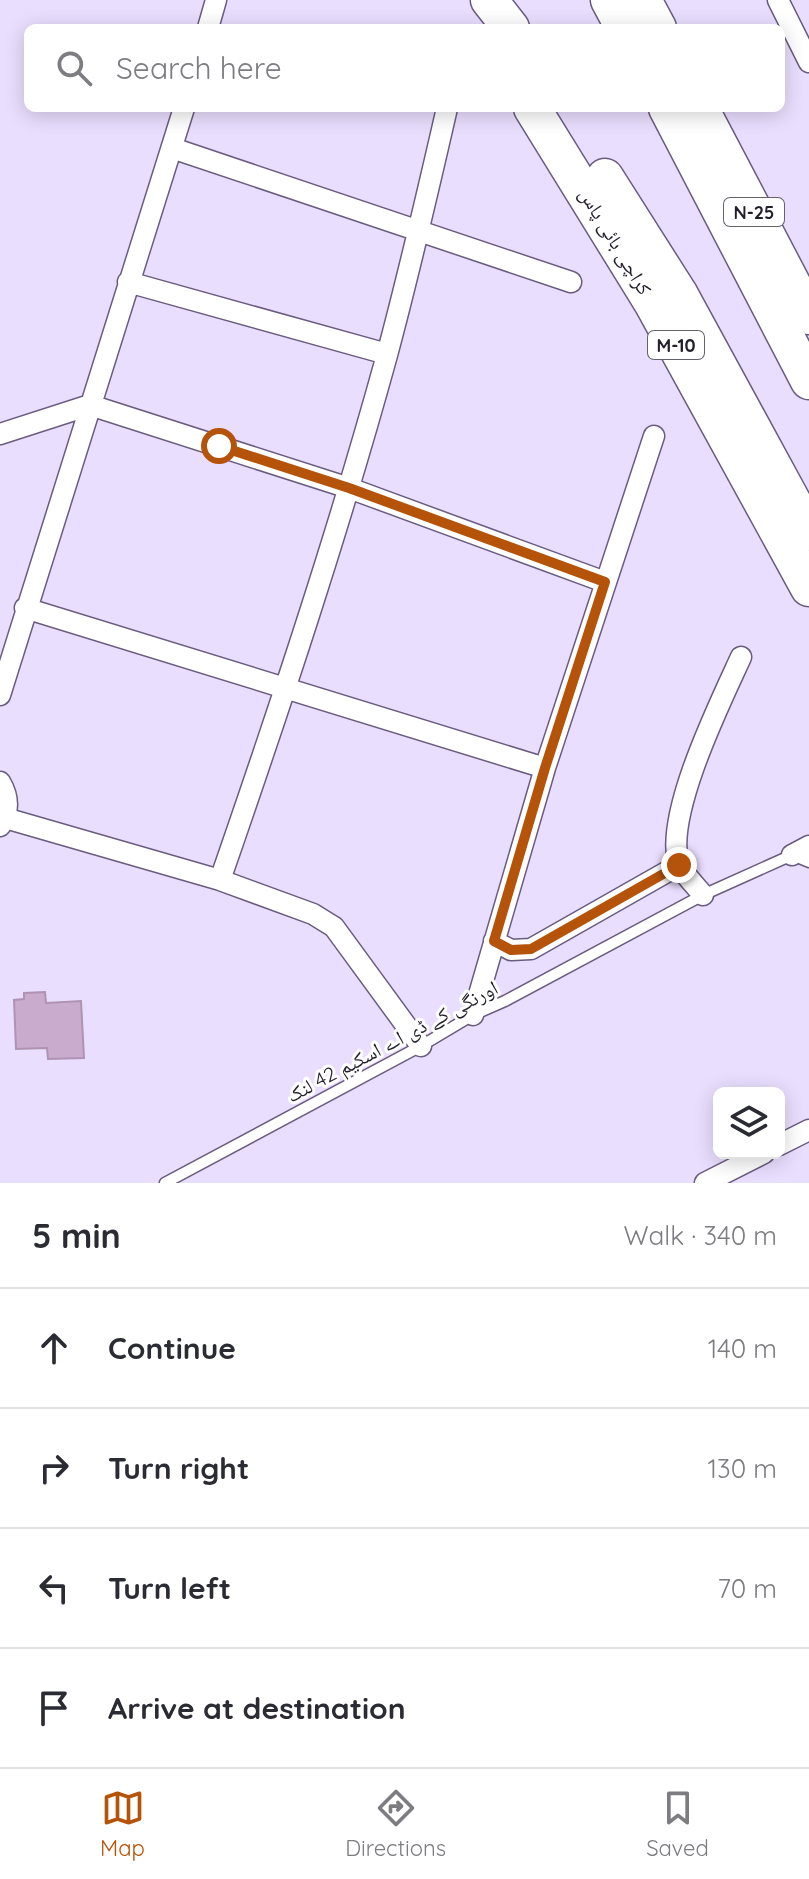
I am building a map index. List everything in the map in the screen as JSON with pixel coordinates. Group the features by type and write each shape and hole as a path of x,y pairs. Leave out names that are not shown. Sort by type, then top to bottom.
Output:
{"highway":[{"path":"470,0 482,24"},
{"path":"489,0 508,24"},
{"path":"609,0 622,24"},
{"path":"643,0 656,24"},
{"name":"کراچی بائی پاس","path":"534,112 653,304 809,588"},
{"name":"کراچی بائی پاس","path":"565,112 680,295 809,532"},
{"path":"669,112 809,381"},
{"name":"N-25","path":"702,112 809,316"}],"street":[{"path":"209,24 216,0"},
{"path":"778,0 801,28 809,62"},
{"path":"0,695 183,112"},
{"path":"220,880 287,687 349,488 387,354 446,112"},
{"path":"172,148 571,282"},
{"path":"128,282 387,354"},
{"path":"0,434 90,405 349,488 605,582"},
{"path":"473,1015 545,768 654,436"},
{"path":"25,608 545,768"},
{"path":"703,895 679,865 677,824 707,731 741,657"},
{"path":"0,782 7,798 3,822 220,880 313,914 334,927 421,1046"},
{"path":"494,941 511,950 531,949 679,865"},
{"path":"785,1142 808,1132"},
{"path":"705,1183 752,1159"}],"lane":[{"name":"اورنگی کے ڈی اے اسکیم 42 لنک","path":"165,1183 473,1015 703,895 803,854"}],"building":[{"path":"45,992 46,1003 81,1001 84,1058 48,1059 47,1048 16,1049 14,1000 24,999 24,993"}],"route":[{"path":"219,446 349,488 605,582 494,941 511,950 531,949 679,865"}]}
